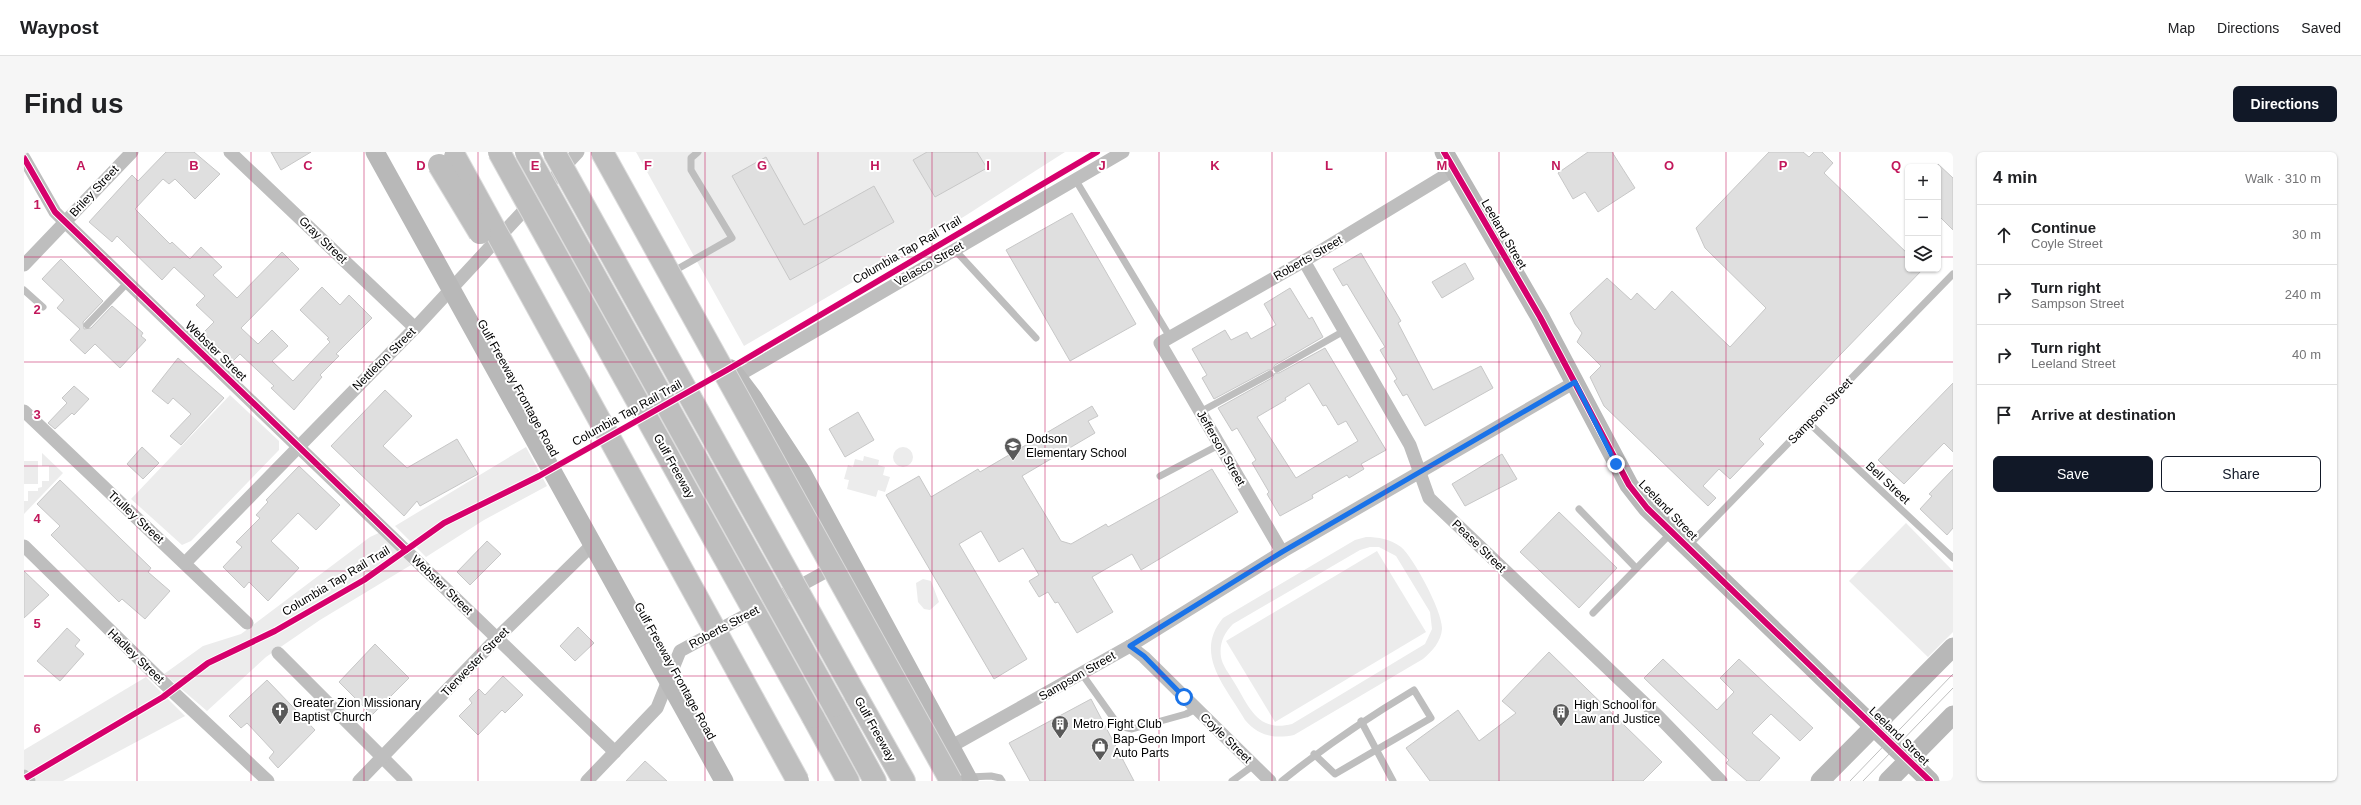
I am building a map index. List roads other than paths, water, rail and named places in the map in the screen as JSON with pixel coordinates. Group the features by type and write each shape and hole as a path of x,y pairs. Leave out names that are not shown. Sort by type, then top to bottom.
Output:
{"highway":[{"name":"Gulf Freeway","path":"499,152 848,781"},
{"name":"Gulf Freeway","path":"526,152 875,781"},
{"name":"Gulf Freeway","path":"554,152 904,781"},
{"path":"602,152 962,780"},
{"path":"444,156 669,545 798,781"},
{"path":"829,747 841,781"}],"main road":[{"name":"Gulf Freeway Frontage Road","path":"375,152 724,781"},
{"path":"608,152 674,271 736,377 753,398 802,473 950,747 962,780"},
{"name":"Leeland Street","path":"1444,152 1540,317 1629,486 1672,532 1930,781"},
{"path":"1820,781 1953,647"},
{"path":"1888,781 1953,715"}],"street":[{"name":"Briley Street","path":"24,265 132,152"},
{"name":"Gray Street","path":"230,152 415,328"},
{"name":"Nettleton Street","path":"185,563 415,328 578,152"},
{"name":"Velasco Street","path":"736,377 1123,152"},
{"name":"Webster Street","path":"24,158 55,212 299,445 615,752"},
{"name":"Roberts Street","path":"1165,340 1304,261 1454,170"},
{"name":"Pease Street","path":"1304,261 1410,445 1429,498 1659,718 1721,781"},
{"name":"Jefferson Street","path":"1165,340 1200,412 1282,552"},
{"name":"Sampson Street","path":"950,747 1130,646 1282,552 1575,382"},
{"name":"Trulley Street","path":"24,411 185,563 247,624"},
{"name":"Tierwester Street","path":"359,781 497,638 593,544"},
{"name":"Hadley Street","path":"25,548 172,691 268,781"},
{"name":"Roberts Street","path":"587,781 657,708 680,651 848,560"},
{"name":"Coyle Street","path":"1130,646 1144,656 1270,781"},
{"path":"278,653 406,781"},
{"path":"24,776 29,781"}],"lane":[{"path":"674,271 732,238 691,170 691,158 698,152"},
{"path":"1075,179 1165,340"},
{"path":"954,249 1036,338"},
{"name":"Sampson Street","path":"1688,547 1953,274"},
{"path":"87,325 128,282"},
{"path":"24,290 43,307"},
{"path":"1277,370 1344,331"},
{"path":"1200,412 1270,374"},
{"name":"Bell Street","path":"1809,423 1953,558"},
{"path":"1160,476 1219,445"},
{"path":"1579,509 1636,568"},
{"path":"1593,614 1672,532"},
{"path":"1082,674 1119,726 1124,728 1132,729 1186,714 1196,709"},
{"path":"1282,781 1314,754 1361,721 1414,690 1431,718 1335,774 1314,754"},
{"path":"1361,721 1378,749 1393,781"},
{"path":"1232,781 1254,765"},
{"path":"962,780 991,776 1000,778 1002,781"}],"tram line":[{"path":"1850,781 1953,674"},
{"path":"1863,781 1953,688"}],"place":[{"name":"Dodson Elementary School","path":"1013,461"},
{"name":"Greater Zion Missionary Baptist Church","path":"280,725"},
{"name":"High School for Law and Justice","path":"1561,727"},
{"name":"Metro Fight Club","path":"1060,739"},
{"name":"Bap-Geon Import Auto Parts","path":"1100,761"}]}
